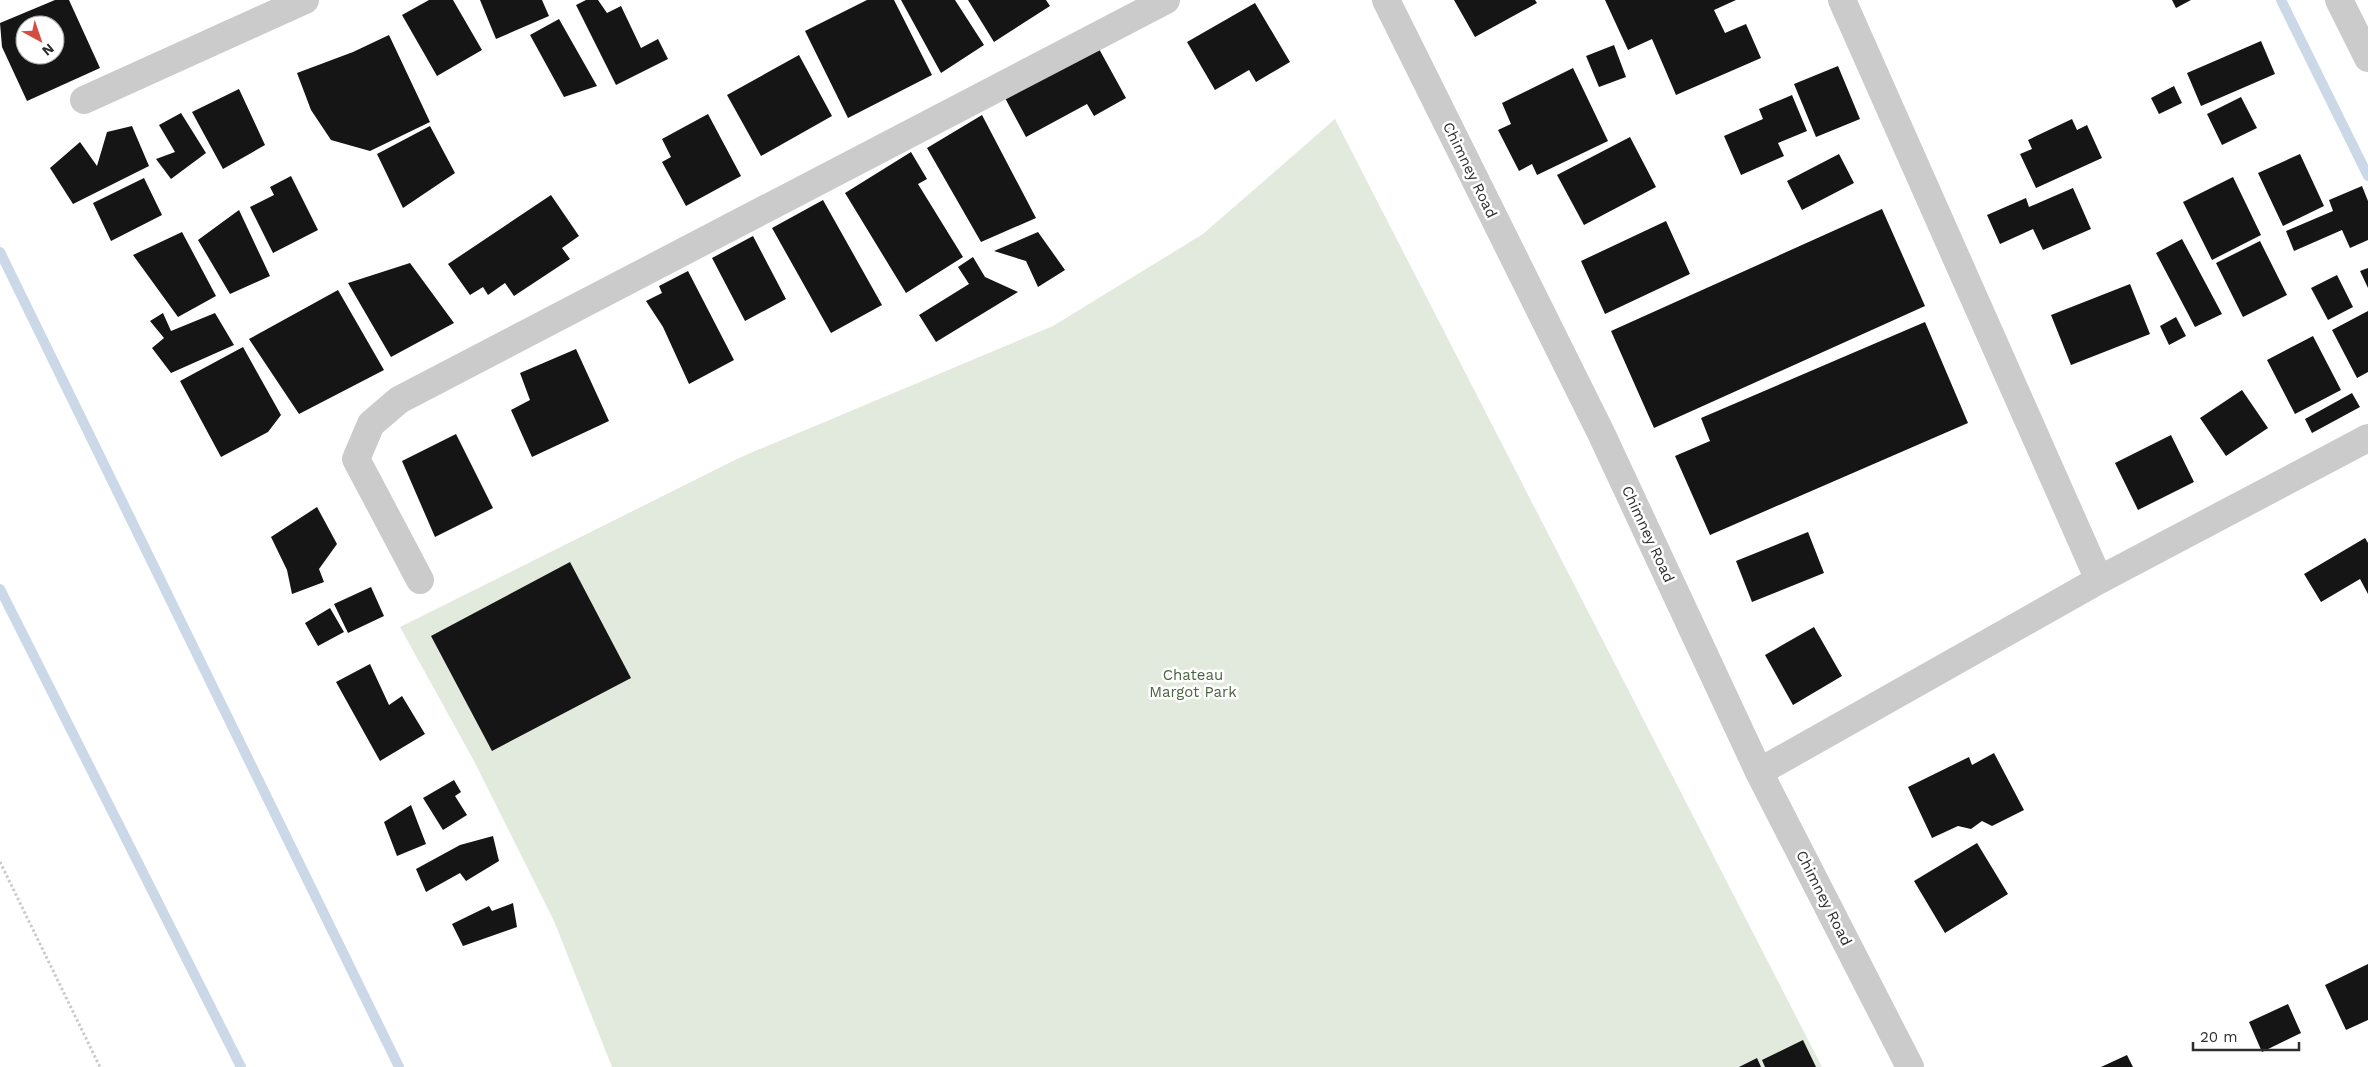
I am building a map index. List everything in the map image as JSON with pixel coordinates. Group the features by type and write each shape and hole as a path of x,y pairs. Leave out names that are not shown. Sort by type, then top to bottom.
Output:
{"street":[{"path":"84,100 305,0"},
{"path":"420,580 356,459 371,424 400,400 1166,0"},
{"name":"Chimney Road","path":"1386,0 1601,433 1759,772 1910,1067"},
{"path":"1842,0 2099,580"},
{"path":"2339,0 2368,58"},
{"path":"1759,772 2099,580 2368,438"}],"path":[{"path":"0,862 100,1067"}],"green space":[{"name":"Chateau Margot Park","path":"1335,119 1822,1067 612,1067 554,921 474,761 400,627 741,457 1053,326 1203,234"}],"building":[{"path":"55,0 69,0 100,68 27,101 2,47 0,23 15,17 15,65 65,65 65,15 19,15"},
{"path":"429,0 453,0 482,50 437,76 402,15"},
{"path":"480,0 542,0 549,16 496,39"},
{"path":"586,0 598,0 607,13 621,6 641,48 658,39 668,59 616,85 576,5"},
{"path":"867,0 894,0 932,75 848,118 805,31"},
{"path":"901,0 955,0 984,45 941,73"},
{"path":"968,0 1046,0 1050,6 994,42"},
{"path":"1454,0 1535,0 1537,3 1475,37"},
{"path":"1605,0 1736,0 1714,10 1725,33 1746,24 1761,58 1676,95 1652,39 1628,50"},
{"path":"2172,0 2191,0 2176,8"},
{"path":"1255,3 1290,62 1256,82 1249,70 1215,90 1187,42"},
{"path":"559,19 597,86 564,97 530,35"},
{"path":"389,35 430,122 370,151 331,140 311,110 297,73 353,52"},
{"path":"2261,41 2275,74 2201,106 2187,73"},
{"path":"1614,45 1626,77 1599,87 1586,56"},
{"path":"1098,47 1126,98 1094,116 1087,104 1026,137 1005,98"},
{"path":"799,55 832,116 761,156 727,95"},
{"path":"1838,66 1860,119 1816,137 1794,84"},
{"path":"1573,68 1608,141 1537,175 1532,164 1519,171 1498,130 1511,124 1502,103"},
{"path":"2174,86 2182,103 2159,114 2151,98"},
{"path":"239,89 265,145 223,169 192,112"},
{"path":"1792,95 1807,131 1778,143 1784,156 1741,175 1724,136 1763,119 1759,109"},
{"path":"2241,97 2257,128 2222,145 2207,114"},
{"path":"181,113 206,153 171,179 156,159 175,152 159,125"},
{"path":"708,114 741,176 686,206 662,162 671,157 662,139"},
{"path":"982,115 1036,218 981,242 927,148"},
{"path":"2072,119 2077,130 2087,125 2102,158 2036,188 2020,154 2032,149 2028,140"},
{"path":"132,126 149,166 73,204 50,168 80,142 97,166 107,132"},
{"path":"430,126 455,173 403,208 377,154"},
{"path":"1630,137 1656,187 1584,225 1557,175"},
{"path":"911,152 927,179 918,184 963,257 906,293 845,193"},
{"path":"1839,154 1854,183 1802,210 1787,181"},
{"path":"2300,154 2324,206 2283,226 2258,173"},
{"path":"291,176 318,230 273,253 250,207 274,195 270,187"},
{"path":"2233,177 2261,235 2212,260 2183,202"},
{"path":"144,178 162,215 111,241 93,203"},
{"path":"2362,186 2368,201 2368,240 2350,248 2342,230 2294,251 2286,231 2333,211 2329,200"},
{"path":"2073,188 2091,229 2043,250 2033,229 2000,244 1987,215 2026,198 2029,207"},
{"path":"551,195 579,236 562,248 570,259 514,296 505,283 488,295 483,287 470,295 448,264"},
{"path":"823,200 882,305 831,333 772,228"},
{"path":"1882,209 1925,306 1654,428 1611,331"},
{"path":"239,210 270,276 230,294 198,240"},
{"path":"1666,221 1690,274 1605,314 1581,261"},
{"path":"182,232 216,296 178,317 133,255"},
{"path":"1038,232 1065,270 1038,287 1026,261 994,251"},
{"path":"753,236 786,299 745,321 712,258"},
{"path":"2182,239 2222,314 2195,327 2156,253"},
{"path":"2260,241 2287,295 2243,317 2216,263"},
{"path":"973,257 985,277 1018,292 936,342 919,315 969,284 958,267"},
{"path":"410,263 454,323 391,357 348,283"},
{"path":"2368,268 2368,288 2360,271"},
{"path":"688,271 734,360 689,384 663,327 646,301 662,293 659,286"},
{"path":"2337,275 2353,307 2328,320 2311,288"},
{"path":"2130,284 2150,334 2071,365 2051,315"},
{"path":"338,290 384,370 299,414 249,339"},
{"path":"2368,311 2368,372 2357,378 2332,330"},
{"path":"163,313 171,331 215,313 234,345 171,373 152,348 164,338 150,321"},
{"path":"2176,317 2186,336 2169,345 2160,326"},
{"path":"1925,322 1968,423 1710,535 1675,456 1710,441 1701,418"},
{"path":"2313,336 2341,390 2295,414 2267,360"},
{"path":"243,347 281,415 268,432 221,457 180,381"},
{"path":"576,349 609,421 532,457 511,410 530,400 520,373"},
{"path":"2242,390 2268,428 2226,456 2200,418"},
{"path":"2352,393 2360,407 2312,433 2305,419"},
{"path":"456,434 493,508 435,537 402,461"},
{"path":"2171,435 2194,482 2138,510 2115,463"},
{"path":"317,507 337,544 319,569 324,582 292,594 287,570 271,537"},
{"path":"1808,532 1824,573 1752,602 1736,561"},
{"path":"2365,538 2368,543 2368,594 2360,579 2321,602 2304,574"},
{"path":"570,562 631,678 492,751 431,636"},
{"path":"371,587 384,616 348,633 334,604"},
{"path":"330,608 344,632 318,646 305,623"},
{"path":"1814,627 1842,676 1793,705 1765,655"},
{"path":"370,664 389,705 402,696 425,734 380,761 336,682"},
{"path":"1994,753 2024,810 1992,826 1982,821 1971,829 1958,826 1932,838 1908,787 1969,757 1972,765"},
{"path":"454,780 461,792 455,796 467,815 443,830 423,798"},
{"path":"411,805 426,844 397,856 384,822"},
{"path":"493,836 499,861 466,881 460,873 426,892 416,869 460,845"},
{"path":"1977,843 2008,894 1945,933 1914,881"},
{"path":"513,903 517,927 463,946 452,924 489,906 492,911"},
{"path":"2368,964 2368,1020 2346,1030 2325,985"},
{"path":"2288,1004 2301,1033 2262,1052 2249,1022"},
{"path":"1803,1040 1816,1067 1765,1067 1762,1060"},
{"path":"2127,1055 2133,1067 2101,1067"},
{"path":"1757,1058 1761,1067 1739,1067"}],"waterway":[{"path":"2281,0 2368,176"},
{"path":"0,252 399,1067"},
{"path":"0,589 241,1067"}]}
